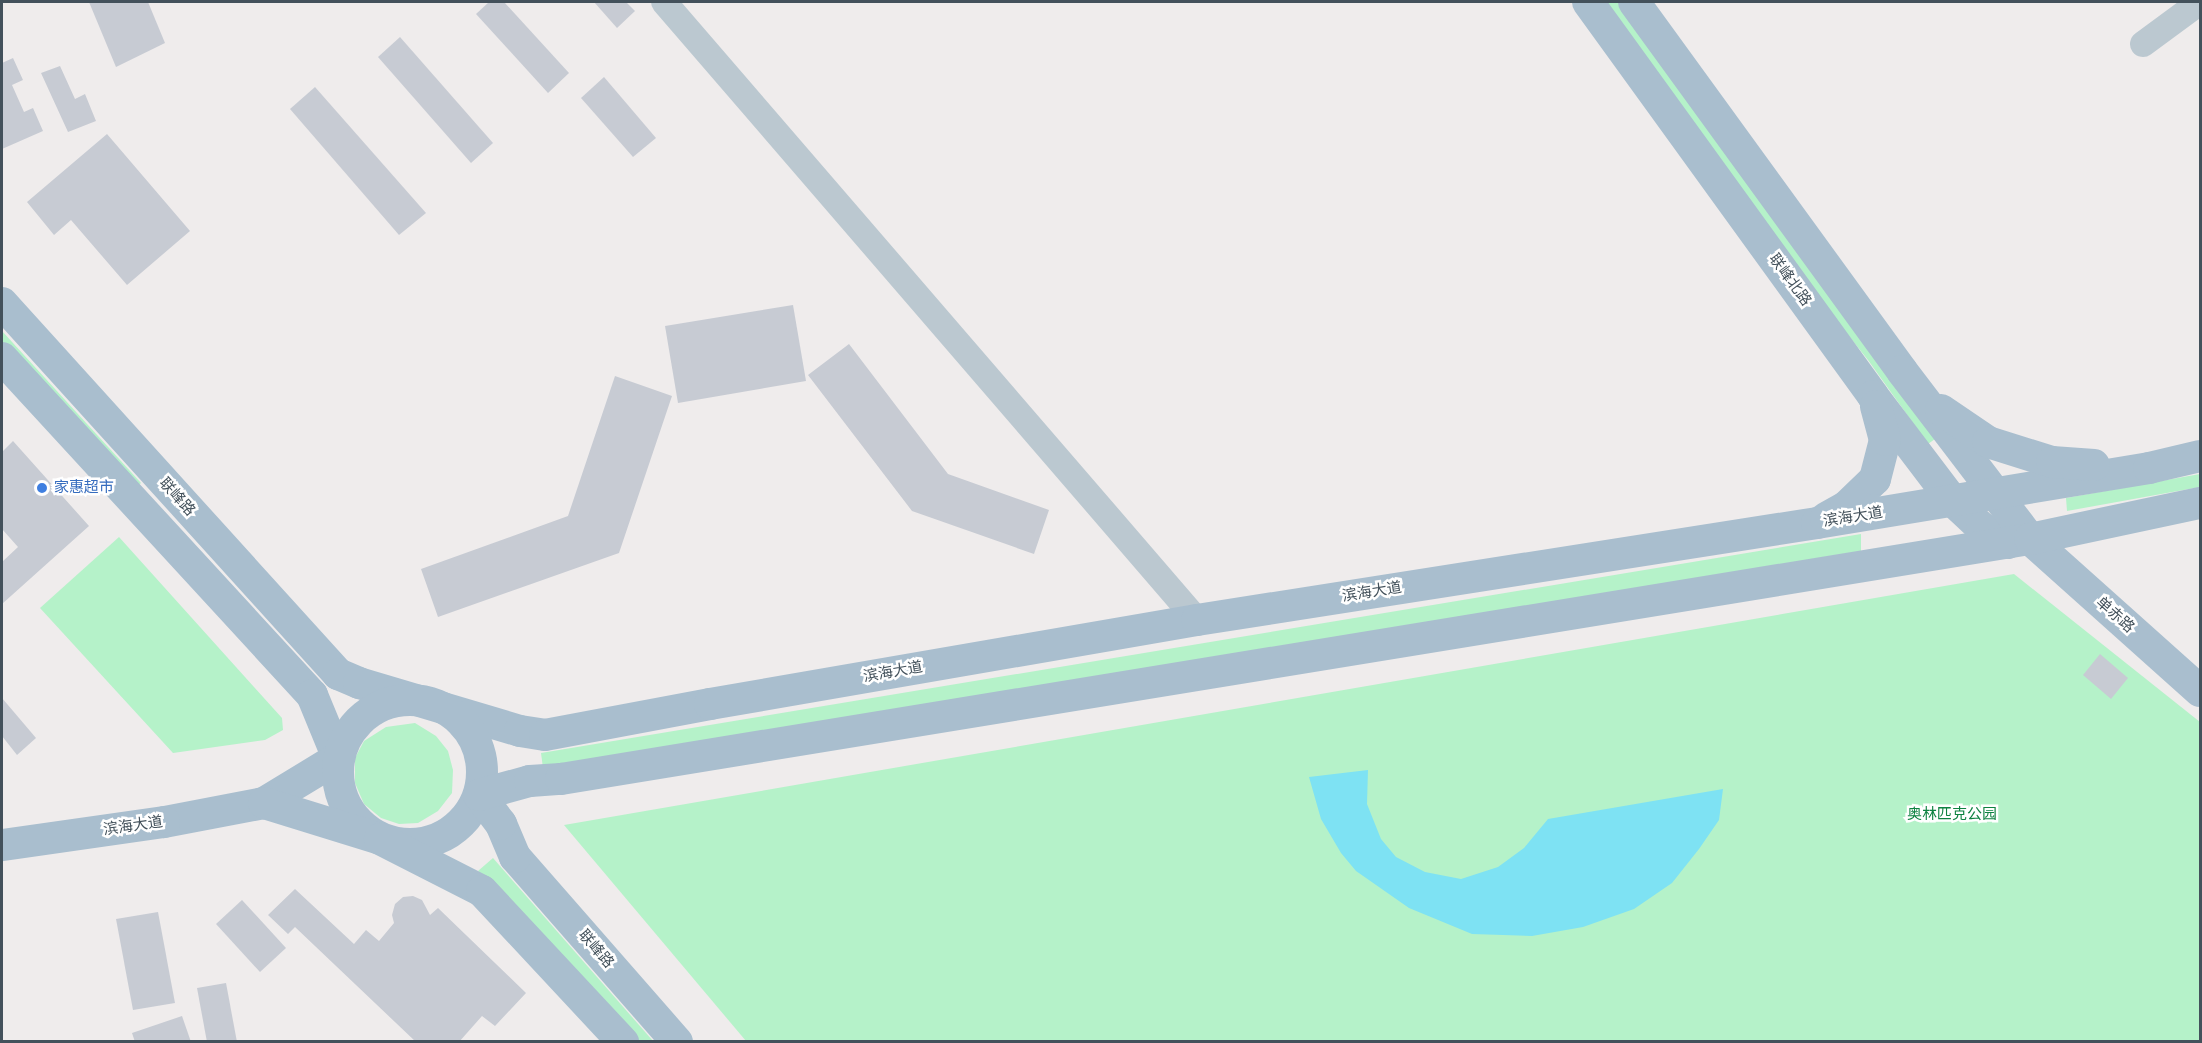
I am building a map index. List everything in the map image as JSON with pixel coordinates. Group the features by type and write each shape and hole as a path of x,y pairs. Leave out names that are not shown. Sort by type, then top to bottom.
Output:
{"main road":[{"name":"联峰北路","path":"1588,2 1873,396 1952,500 1982,528 2019,541"},
{"path":"1634,2 1993,494 2019,541"},
{"name":"联峰路","path":"2,303 338,674 359,683 426,702"},
{"path":"2,358 312,695 338,758"},
{"path":"1902,371 1938,408 1988,442 2052,462 2149,468"},
{"path":"1817,523 1846,507 1875,479 1885,440 1873,396"},
{"name":"滨海大道","path":"426,702 519,731 545,735 710,704 1197,620 1817,523 2149,468 2200,456"},
{"path":"479,795 530,781 561,779 2019,541 2200,503"},
{"name":"单赤路","path":"2019,541 2200,691"},
{"path":"264,803 380,839 403,845 428,843 442,836 467,817 479,795 482,771 478,748 466,727 448,711 426,702 403,700 380,706 361,718 346,736 338,758 338,783 345,806 360,825 380,839 482,891 623,1041"},
{"path":"264,803 338,758"},
{"name":"联峰路","path":"479,795 501,824 515,857 677,1041"},
{"name":"滨海大道","path":"2,845 164,822 264,803"}],"street":[{"path":"663,2 1197,620"},
{"path":"2143,44 2200,2"}],"green space":[{"path":"1602,2 1621,2 1935,439 1928,444 1868,360 1795,268"},
{"path":"2,331 141,483 134,489 2,344"},
{"path":"2200,474 2200,487 2067,511 2066,498"},
{"path":"1861,534 1861,551 543,768 541,753"},
{"path":"119,537 282,718 283,730 265,740 173,753 40,608"},
{"name":"奥林匹克公园","path":"2014,574 2200,722 2200,1041 746,1041 564,825"},
{"path":"415,723 436,736 448,751 453,770 452,793 438,811 418,823 399,824 381,818 364,804 355,783 355,758 364,741 386,727"},
{"path":"493,858 653,1041 637,1041 478,871"}],"water":[{"path":"1368,770 1367,804 1381,839 1396,857 1425,872 1461,879 1498,867 1524,848 1548,819 1723,789 1719,820 1699,849 1672,883 1634,909 1583,927 1532,936 1472,934 1409,908 1356,871 1341,853 1321,819 1309,777"}],"building":[{"path":"89,2 148,2 165,43 116,67"},
{"path":"489,2 504,2 569,73 548,93 476,14"},
{"path":"594,2 626,2 635,11 617,28"},
{"path":"400,37 493,143 471,163 378,57"},
{"path":"13,58 23,80 12,85 24,112 33,108 43,131 2,149 2,63"},
{"path":"60,66 75,99 85,94 96,121 68,132 41,73"},
{"path":"604,77 656,138 633,157 581,98"},
{"path":"315,87 426,213 399,235 290,109"},
{"path":"107,134 190,231 127,285 71,220 54,235 27,202"},
{"path":"793,305 806,381 678,403 665,326"},
{"path":"849,344 948,474 1049,510 1034,554 912,511 808,375"},
{"path":"615,376 672,396 619,553 438,617 421,569 568,516"},
{"path":"13,441 89,526 2,604 2,562 18,547 2,529 2,452"},
{"path":"2100,654 2128,678 2111,699 2083,675"},
{"path":"2,698 36,738 17,755 2,736"},
{"path":"295,889 354,944 366,930 379,941 394,923 392,915 395,904 403,897 413,896 422,900 430,915 438,908 526,993 495,1026 482,1016 459,1042 416,1042 295,927 288,934 268,915"},
{"path":"242,900 286,948 260,972 216,924"},
{"path":"158,912 175,1003 133,1010 116,919"},
{"path":"226,983 237,1042 207,1042 197,988"},
{"path":"182,1016 191,1042 135,1042 132,1033"}],"place":[{"name":"家惠超市","path":"42,488"}]}
